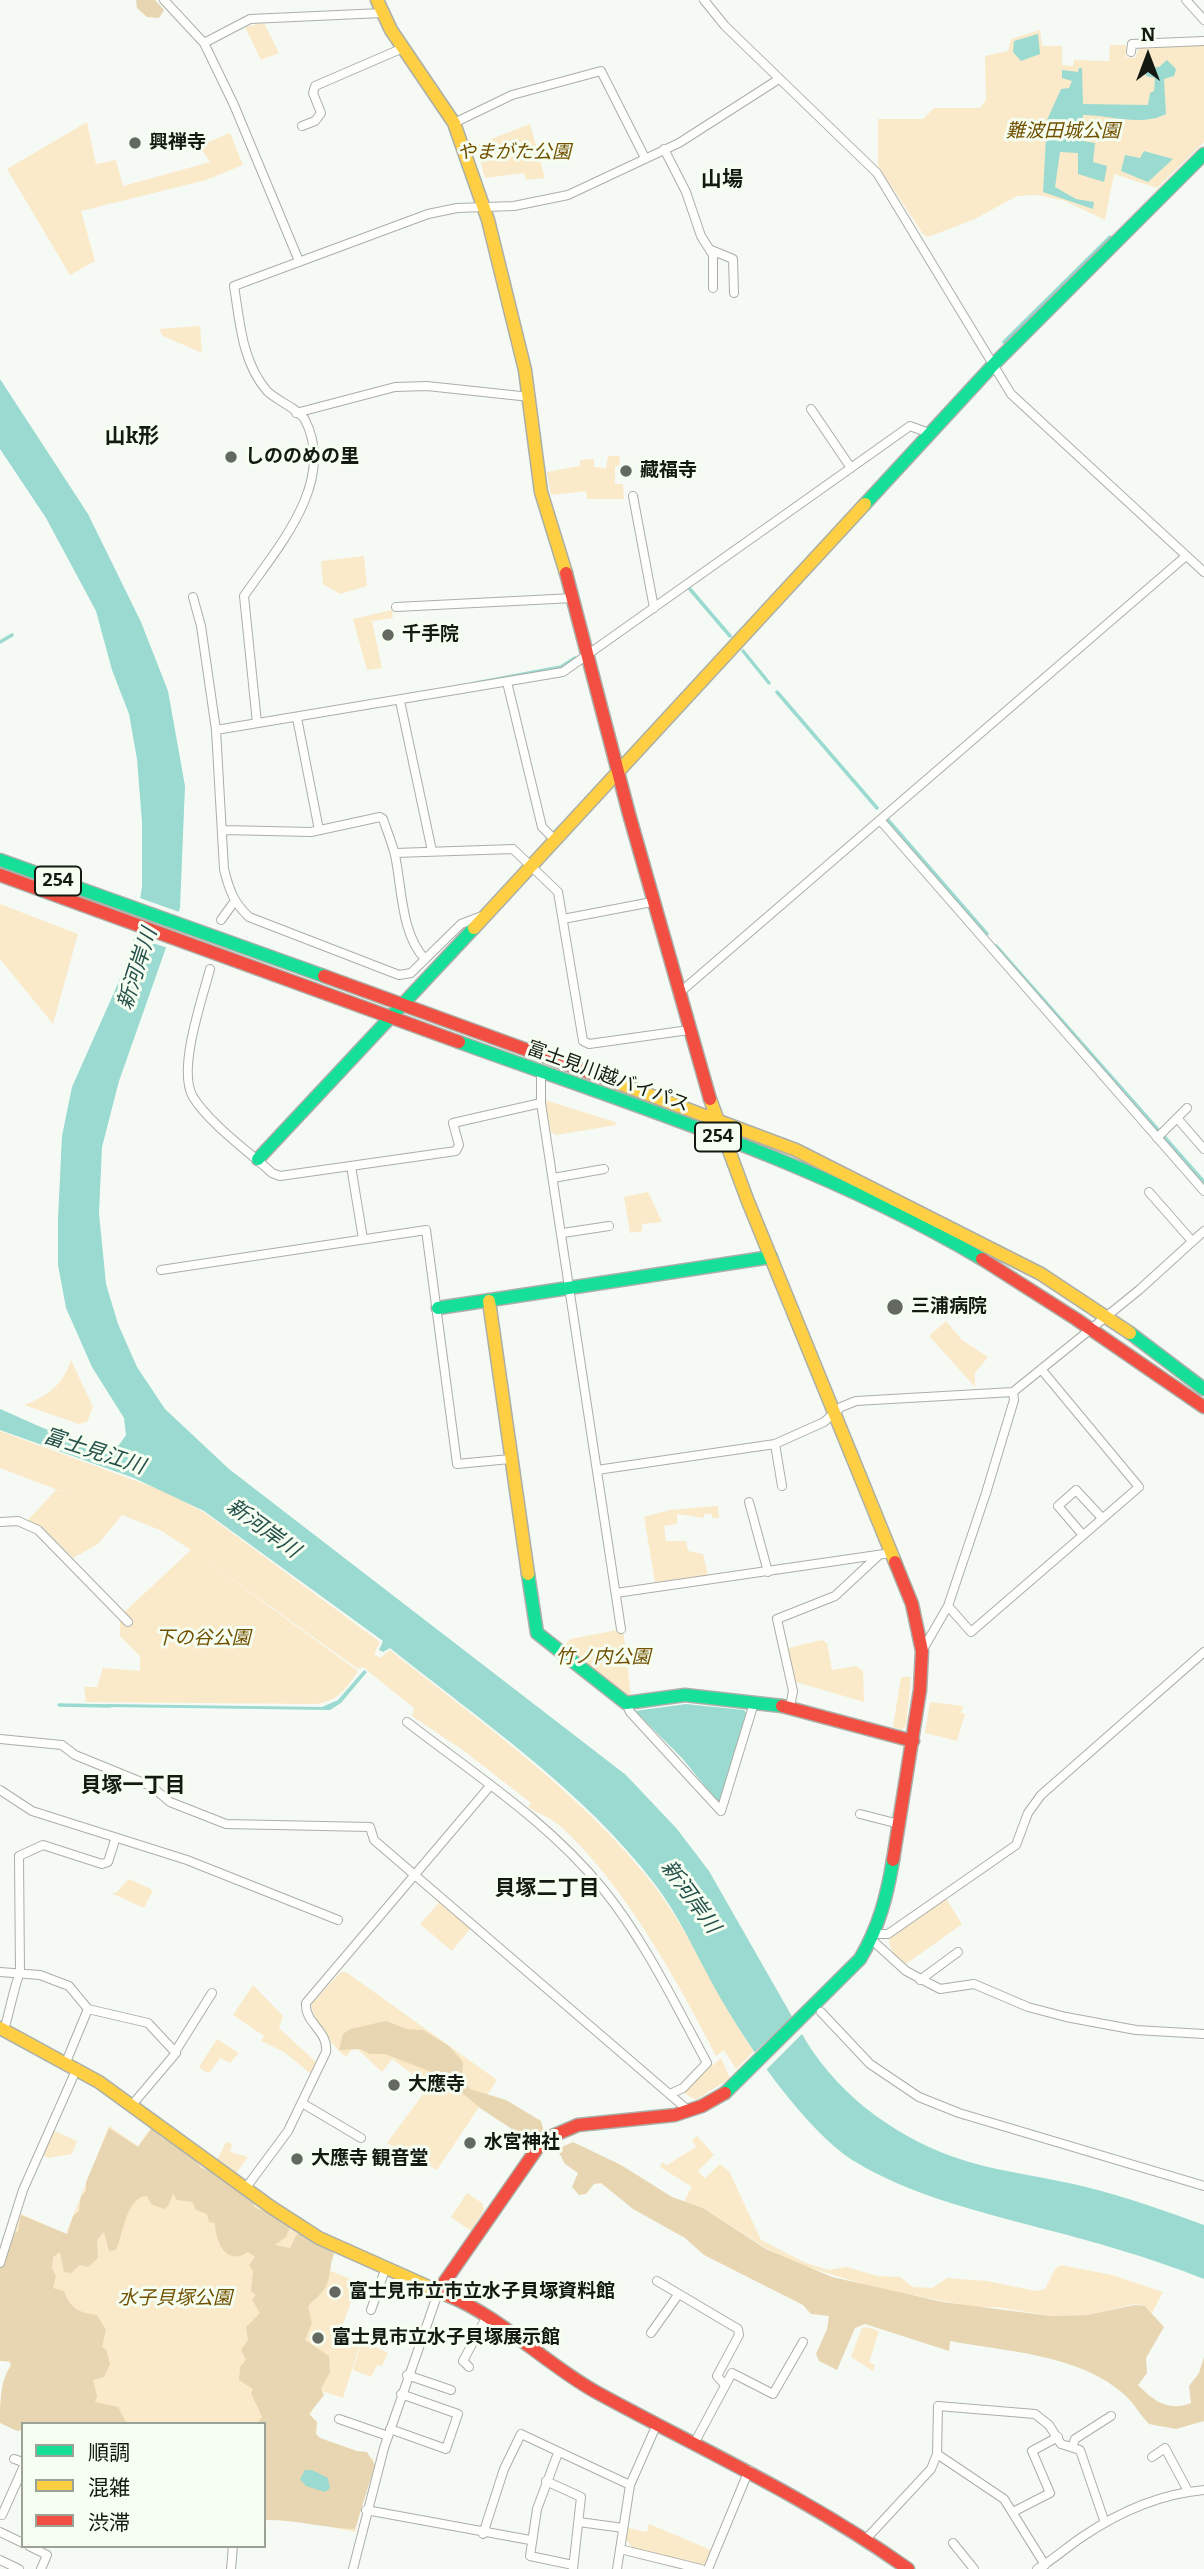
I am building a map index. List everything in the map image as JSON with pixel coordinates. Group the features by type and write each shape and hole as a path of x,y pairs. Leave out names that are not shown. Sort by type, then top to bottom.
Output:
{"main road":[{"path":"377,0 403,48 454,123 483,208 520,348 530,397 541,492 574,598 652,902 689,1030 717,1119 835,1413 885,1554 917,1619 922,1651 913,1741 886,1901 874,1937 860,1959 817,2011 721,2096 689,2111 655,2118 578,2125 543,2140 439,2290"},
{"path":"258,1160 618,774 929,433 995,363 1204,155"},
{"name":"富士見川越バイパス","path":"0,860 404,1004 796,1150 917,1208 1041,1274 1106,1315 1204,1389"},
{"name":"富士見川越バイパス","path":"0,875 725,1139 924,1227 1029,1286 1204,1406"},
{"path":"438,1308 771,1257"},
{"path":"489,1301 535,1628 626,1703 685,1695 790,1707 913,1741"},
{"path":"2,2029 72,2065 132,2105 245,2189 319,2238 385,2270 439,2290 486,2318 584,2385 749,2470 866,2539 908,2569"}],"street":[{"path":"164,0 204,43 234,105 299,261"},
{"path":"704,0 779,79 877,173 995,363 1011,394 1204,572"},
{"path":"1186,0 1204,20"},
{"path":"204,43 250,19 382,13"},
{"path":"1131,52 1132,44 1204,41"},
{"path":"302,126 315,121 321,113 313,93 315,86 403,48"},
{"path":"454,123 512,95 601,71 645,158"},
{"path":"257,723 244,596 297,522 310,488 313,443 303,416 268,391 252,368 246,355 234,286 428,214 549,201 586,188 704,129 779,79"},
{"path":"664,149 686,192 701,236 715,260 713,288"},
{"path":"711,250 733,259 734,293"},
{"path":"296,413 395,387 427,386 530,397"},
{"path":"811,409 851,468"},
{"path":"216,730 563,672 910,426 929,433"},
{"path":"633,496 654,608"},
{"path":"678,993 1186,555"},
{"path":"193,597 201,626 216,730 224,830 224,869 234,902 249,917 387,973 411,973 461,925 485,915"},
{"path":"396,607 574,598"},
{"path":"506,682 542,827 555,840"},
{"path":"400,701 432,851"},
{"path":"297,718 319,831"},
{"path":"224,830 319,831 380,817 394,853 416,950 425,959"},
{"path":"880,820 1160,1135 1204,1191"},
{"path":"394,853 509,848 531,865 558,892 583,1041 589,1044 689,1030"},
{"path":"221,920 234,902"},
{"path":"563,919 652,902"},
{"path":"210,969 187,1064 188,1084 193,1096 205,1111 258,1160 280,1176 456,1151 459,1145 453,1123 541,1103"},
{"path":"541,1073 541,1103 563,1233 621,1629"},
{"path":"1160,1135 1187,1108"},
{"path":"1177,1118 1204,1149"},
{"path":"351,1166 363,1239"},
{"path":"553,1178 604,1169"},
{"path":"1149,1192 1192,1241"},
{"path":"563,1233 609,1226"},
{"path":"161,1270 426,1230 457,1464 510,1459"},
{"path":"597,1470 775,1444 824,1422 856,1401 1013,1392 1139,1290 1204,1231"},
{"path":"948,1606 971,1632 1139,1487 1041,1369"},
{"path":"922,1651 948,1606 986,1493 1014,1400 1013,1392"},
{"path":"775,1444 782,1486"},
{"path":"1082,1534 1058,1506 1076,1490 1102,1518"},
{"path":"749,1502 768,1572"},
{"path":"0,1522 18,1521 38,1530 128,1622"},
{"path":"616,1593 885,1554"},
{"path":"790,1707 793,1691 777,1619 835,1596 885,1554"},
{"path":"1204,1652 1041,1795 1028,1813 1016,1845 887,1934 874,1937 899,1966 920,1980 946,1989 974,1984 1044,2012 1112,2027 1204,2034"},
{"path":"626,1703 630,1712 721,1811 754,1703"},
{"path":"407,1722 549,1833 602,1888 668,1990 707,2063 683,2088 670,2094"},
{"path":"0,1739 62,1745 75,1755 151,1786 170,1802 226,1824 370,1827 374,1840 689,2111"},
{"path":"245,2189 272,2155 302,2104 327,2048 325,2037 309,2016 306,2003 490,1786"},
{"path":"0,1790 32,1811 115,1840 187,1860 338,1920"},
{"path":"860,1814 899,1824"},
{"path":"2,2029 20,1973 19,1856 43,1845 102,1864 108,1862 115,1840"},
{"path":"920,1980 958,1952"},
{"path":"0,1972 40,1975 69,1986 88,2009 148,2023 175,2052"},
{"path":"132,2105 175,2052 212,1993"},
{"path":"0,2263 23,2190 72,2065 88,2009"},
{"path":"817,2011 870,2064 919,2097 959,2113 1204,2186"},
{"path":"302,2104 361,2138"},
{"path":"371,2310 385,2270"},
{"path":"657,2281 738,2329 739,2334 717,2376 725,2385"},
{"path":"353,2569 366,2511 389,2432 439,2290"},
{"path":"651,2333 678,2295"},
{"path":"470,2367 463,2361 486,2318"},
{"path":"695,2442 732,2373 773,2394 776,2393 803,2342"},
{"path":"407,2375 451,2390"},
{"path":"339,2419 446,2449 458,2414 401,2395"},
{"path":"866,2539 931,2469 937,2454 939,2406 1035,2414 1049,2425 1061,2444 1080,2450 1105,2523"},
{"path":"1072,2447 1075,2440 1111,2416"},
{"path":"617,2569 629,2486 657,2424"},
{"path":"483,2534 504,2469 521,2434 629,2486"},
{"path":"1013,2512 1050,2493 1032,2451 1058,2438"},
{"path":"1152,2457 1165,2448 1188,2491"},
{"path":"546,2481 581,2497 573,2567 531,2559 530,2540 546,2481 558,2453"},
{"path":"937,2454 1004,2499 1041,2567 1105,2523 1154,2499 1204,2490"},
{"path":"708,2569 749,2470"},
{"path":"1,2516 21,2472"},
{"path":"366,2511 483,2534 530,2540"},
{"path":"579,2522 623,2529"},
{"path":"0,2532 21,2542"},
{"path":"953,2543 974,2569"},
{"path":"33,2548 47,2555 41,2569"},
{"path":"231,2569 233,2548"},
{"path":"620,2549 701,2569"},
{"path":"0,2560 19,2569"}],"green space":[{"path":"264,23 279,53 261,60 245,27"},
{"name":"難波田城公園","path":"1040,30 1042,46 1062,46 1062,65 1073,66 1074,60 1109,61 1110,45 1126,45 1126,57 1135,58 1139,48 1204,45 1204,142 1157,188 1114,174 1105,220 1065,201 1038,195 1017,196 975,219 928,237 923,234 878,166 878,119 923,119 934,108 980,108 986,100 985,56 1008,51 1011,39"},
{"path":"87,122 96,164 116,160 123,186 210,162 199,146 230,133 243,165 206,180 81,211 95,261 70,275 7,169"},
{"name":"やまがた公園","path":"530,124 545,178 526,180 524,173 485,178 476,145"},
{"path":"200,326 202,353 163,336 159,329"},
{"path":"608,456 620,456 619,466 615,466 615,484 623,484 624,499 587,499 586,491 551,495 547,472 580,466 580,460 594,459 594,467 606,468"},
{"path":"364,556 367,586 340,594 323,584 321,561"},
{"path":"392,610 393,618 372,621 382,668 367,670 353,619"},
{"path":"0,904 78,934 53,1024 0,959"},
{"path":"545,1100 615,1122 616,1125 556,1135 551,1132"},
{"path":"648,1192 662,1222 642,1224 642,1231 630,1233 624,1197"},
{"path":"946,1321 962,1340 988,1357 975,1373 975,1387 929,1336"},
{"path":"71,1360 93,1407 87,1422 79,1424 24,1405 54,1388 64,1376"},
{"name":"下の谷公園","path":"0,1431 166,1492 205,1513 380,1642 374,1654 380,1658 390,1650 528,1759 593,1818 652,1883 679,1923 754,2051 736,2069 724,2050 716,2056 667,1966 627,1904 583,1849 560,1826 528,1807 531,1803 464,1751 412,1716 414,1708 363,1667 358,1669 193,1551 358,1671 350,1683 336,1697 316,1704 86,1702 84,1687 97,1687 103,1668 140,1671 140,1656 120,1636 120,1616 191,1550 160,1530 122,1515 98,1544 73,1558 42,1529 27,1521 56,1490 71,1495 0,1468"},
{"path":"718,1506 719,1518 712,1518 712,1514 704,1514 704,1518 677,1514 677,1524 664,1526 666,1541 686,1541 688,1551 703,1554 708,1575 655,1582 644,1517 670,1510"},
{"name":"竹ノ内公園","path":"623,1629 631,1696 617,1698 559,1652 570,1639"},
{"path":"822,1640 827,1643 832,1670 856,1666 863,1671 864,1702 796,1682 788,1648"},
{"path":"901,1677 911,1677 906,1726 901,1730 893,1727"},
{"path":"930,1702 963,1706 961,1713 965,1714 957,1741 925,1733"},
{"path":"129,1879 153,1890 144,1908 111,1893 116,1893"},
{"path":"945,1897 962,1924 906,1964 891,1948 890,1936"},
{"path":"443,1898 474,1924 452,1951 420,1924"},
{"path":"341,1972 346,1972 497,2080 437,2170 387,2143 429,2086 392,2059 382,2072 354,2046 346,2057 315,2018 311,2004"},
{"path":"253,1985 283,2016 279,2028 316,2062 311,2074 284,2052 261,2041 264,2036 233,2015"},
{"path":"217,2039 239,2053 230,2063 220,2058 210,2072 206,2072 199,2067"},
{"path":"721,2058 730,2078 696,2100 682,2092"},
{"name":"水子貝塚公園","path":"153,2125 319,2244 323,2268 358,2282 341,2330 362,2338 343,2398 319,2390 304,2434 374,2459 355,2532 266,2513 266,2422 21,2422 21,2429 0,2422 0,2406 11,2363 0,2360 0,2272 19,2213 66,2234 109,2126 138,2146"},
{"path":"52,2130 77,2141 72,2154 48,2158 43,2155"},
{"path":"697,2136 714,2155 698,2171 705,2178 720,2164 729,2171 761,2240 806,2263 829,2270 847,2267 877,2276 900,2277 913,2287 932,2288 947,2278 987,2281 1036,2291 1045,2289 1055,2269 1061,2265 1112,2275 1163,2292 1152,2313 1145,2306 1135,2304 1087,2315 1051,2316 997,2307 974,2307 872,2287 798,2264 766,2248 703,2208 684,2201 692,2187 660,2167 662,2162 667,2165 696,2147 692,2140"},
{"path":"226,2142 232,2144 230,2152 248,2157 236,2173 217,2160"},
{"path":"467,2193 482,2203 484,2210 471,2231 451,2217"},
{"path":"862,2328 879,2331 869,2362 875,2365 873,2371 851,2357"},
{"path":"362,2340 388,2353 382,2366 377,2365 371,2377 353,2370"},
{"path":"649,2524 711,2550 707,2562 702,2565 633,2548 626,2540 628,2528 647,2532"}],"shaded area":[{"path":"136,0 155,0 164,10 159,18 147,17 137,8"},
{"path":"386,2021 407,2029 423,2030 449,2046 463,2062 462,2080 470,2089 506,2100 541,2121 544,2131 530,2141 480,2108 442,2076 385,2054 370,2054 360,2049 339,2050 343,2034 350,2029"},
{"path":"109,2128 138,2147 152,2128 156,2129 161,2137 193,2156 201,2168 217,2173 253,2201 254,2207 273,2215 290,2227 286,2237 275,2245 290,2248 297,2234 302,2234 318,2240 334,2254 327,2284 308,2306 312,2323 305,2340 329,2356 330,2372 321,2389 324,2395 309,2414 317,2422 316,2434 320,2438 367,2452 375,2465 355,2529 266,2520 266,2422 259,2422 262,2417 251,2393 253,2389 239,2380 240,2367 246,2360 241,2350 248,2340 246,2327 260,2313 252,2300 256,2295 251,2291 253,2271 249,2265 255,2257 248,2252 240,2256 228,2254 217,2237 215,2223 209,2222 207,2214 196,2210 192,2202 177,2200 173,2194 164,2209 151,2204 147,2196 134,2202 116,2250 109,2251 104,2232 97,2240 98,2258 88,2267 80,2265 71,2273 64,2272 60,2252 53,2257 52,2268 56,2276 53,2288 64,2291 76,2309 97,2315 106,2330 102,2347 106,2349 110,2364 104,2377 93,2380 97,2396 95,2402 118,2407 126,2422 21,2422 21,2430 17,2431 0,2423 3,2385 11,2366 10,2361 0,2361 0,2267 13,2233 18,2232 21,2215 67,2234 73,2216 79,2211 81,2196 86,2191 86,2182"},
{"path":"573,2142 621,2165 672,2197 703,2208 766,2249 832,2277 943,2302 1051,2316 1087,2315 1135,2305 1145,2306 1164,2327 1146,2358 1147,2373 1138,2385 1162,2403 1175,2406 1191,2403 1189,2386 1199,2373 1204,2357 1204,2421 1176,2429 1149,2424 1128,2398 1107,2381 1065,2363 1019,2352 950,2341 949,2351 865,2324 855,2328 837,2370 819,2361 816,2354 827,2329 829,2316 811,2314 803,2305 704,2255 685,2238 633,2209 601,2183 594,2184 586,2194 579,2195 572,2187 578,2173 565,2164 557,2149"}],"water":[{"path":"1038,34 1040,54 1021,61 1013,52 1014,41"},
{"path":"1167,60 1176,69 1174,76 1164,79 1166,114 1147,120 1083,115 1083,141 1095,143 1093,162 1107,166 1104,182 1078,174 1078,153 1060,152 1055,187 1076,199 1094,202 1093,209 1043,192 1047,120 1061,89 1069,88 1072,81 1062,78 1062,70 1078,72 1079,68 1082,68 1083,104 1148,105 1150,93 1154,91 1155,78 1146,76 1145,68 1159,67"},
{"path":"1144,151 1173,159 1148,182 1121,171 1125,155 1140,158"},
{"path":"0,379 88,514 141,622 168,691 185,786 180,908 119,1081 102,1147 99,1213 106,1284 118,1324 137,1367 165,1409 229,1469 626,1775 677,1829 709,1871 806,2041 837,2081 855,2099 896,2130 966,2161 1101,2191 1204,2225 1204,2279 1123,2251 944,2201 875,2173 854,2161 814,2127 755,2053 723,2003 678,1919 654,1883 596,1817 530,1758 390,1648 383,1652 379,1650 383,1641 204,1511 134,1478 0,1430 0,1409 93,1445 119,1445 126,1435 124,1418 92,1367 66,1308 58,1265 58,1219 62,1136 72,1087 124,970 134,938 142,887 142,822 137,759 129,714 112,670 96,611 46,518 0,449"},
{"path":"364,1670 367,1672 341,1703 330,1710 107,1707 107,1704 322,1707 338,1700"},
{"path":"686,1704 744,1710 747,1714 722,1801 717,1801 682,1758 635,1711"},
{"path":"305,2470 312,2470 328,2478 330,2488 325,2492 306,2486 300,2479"}],"pier":[{"path":"137,897 182,913 168,948 131,936"},
{"path":"796,2013 805,2031 766,2070 754,2053"}],"waterway":[{"path":"1004,342 1110,237"},
{"path":"689,588 730,636"},
{"path":"0,642 12,635"},
{"path":"743,651 769,683"},
{"path":"476,683 561,667 575,658"},
{"path":"777,692 877,808"},
{"path":"888,820 987,934"},
{"path":"996,946 1204,1182"},
{"path":"59,1705 110,1706"}],"traffic: fast":[{"path":"865,504 995,363 1204,154"},
{"path":"0,860 324,976"},
{"path":"258,1159 474,928"},
{"path":"459,1042 659,1113 792,1165 920,1225 982,1259"},
{"path":"438,1308 771,1257"},
{"path":"1130,1333 1204,1389"},
{"path":"528,1574 537,1633 626,1703 685,1695 782,1706"},
{"path":"725,2093 860,1959 881,1911 893,1860"}],"traffic: slow":[{"path":"377,0 391,30 454,123 488,220 525,370 541,492 566,573"},
{"path":"474,928 865,504"},
{"path":"615,1082 796,1150 1041,1274 1130,1333"},
{"path":"710,1099 747,1199 895,1562"},
{"path":"489,1301 528,1574"},
{"path":"0,2028 99,2082 271,2207 319,2238 449,2296"}],"traffic: jam":[{"path":"566,573 629,814 710,1099"},
{"path":"0,875 459,1042"},
{"path":"324,976 615,1082"},
{"path":"982,1259 1076,1319 1204,1407"},
{"path":"893,1860 920,1690 922,1651 912,1604 895,1562"},
{"path":"782,1706 913,1741"},
{"path":"439,2290 543,2140 578,2125 675,2115 702,2106 725,2093"},
{"path":"449,2296 505,2328 596,2392 794,2497 871,2543 908,2569"}],"place":[{"name":"興禅寺","path":"135,143"},
{"name":"しののめの里","path":"231,457"},
{"name":"藏福寺","path":"626,471"},
{"name":"千手院","path":"388,635"},
{"name":"三浦病院","path":"895,1307"},
{"name":"大應寺","path":"394,2085"},
{"name":"水宮神社","path":"470,2143"},
{"name":"大應寺 観音堂","path":"297,2159"},
{"name":"富士見市立市立水子貝塚資料館","path":"335,2292"},
{"name":"富士見市立水子貝塚展示館","path":"318,2338"}],"district":[{"name":"山場","path":"722,180"},
{"name":"山k形","path":"132,437"},
{"name":"貝塚一丁目","path":"133,1786"},
{"name":"貝塚二丁目","path":"547,1889"}],"water label":[{"name":"新河岸川","path":"138,969"},
{"name":"富士見江川","path":"94,1452"},
{"name":"新河岸川","path":"263,1529"},
{"name":"新河岸川","path":"690,1897"}]}
